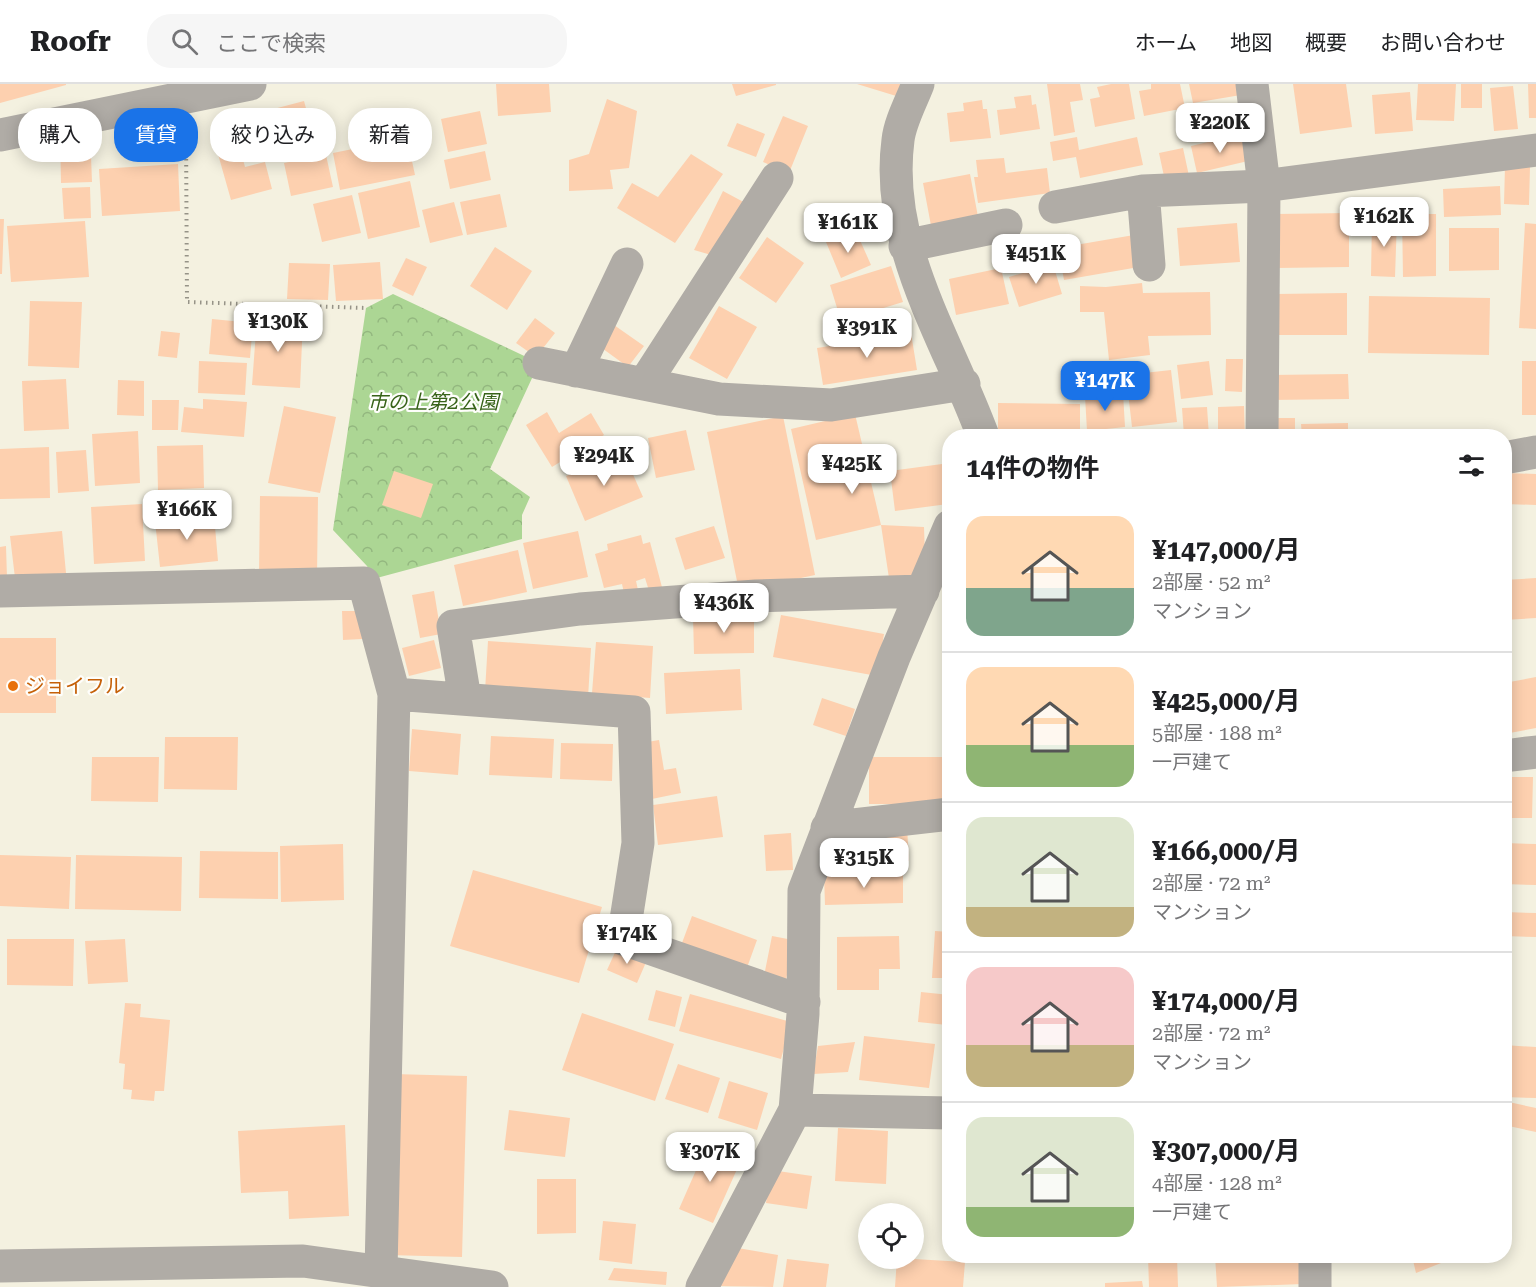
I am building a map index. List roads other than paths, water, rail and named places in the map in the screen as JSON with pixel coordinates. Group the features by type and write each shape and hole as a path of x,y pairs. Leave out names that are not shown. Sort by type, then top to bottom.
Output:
{"street":[{"path":"0,135 250,84"},
{"path":"918,84 898,138 896,201 905,246 936,325 964,384 980,429"},
{"path":"1252,84 1264,186 1262,429"},
{"path":"1055,207 1143,191 1264,186 1536,150"},
{"path":"644,384 777,178"},
{"path":"1143,191 1149,266"},
{"path":"905,246 1006,225"},
{"path":"576,371 627,264"},
{"path":"539,363 720,399 831,405 964,384"},
{"path":"1512,456 1536,452"},
{"path":"702,1287 795,1110 804,1002 804,891 894,657 942,545"},
{"path":"0,591 364,583 394,694 381,1271"},
{"path":"465,699 453,626 604,607 756,596 923,591"},
{"path":"394,694 634,712 638,843 623,939 804,1002"},
{"path":"1512,755 1536,752"},
{"path":"827,828 942,815"},
{"path":"795,1110 942,1113"},
{"path":"1315,1263 1315,1287"},
{"path":"0,1266 306,1274 381,1271 492,1287"}],"place":[{"name":"ジョイフル","path":"13,686"}],"park label":[{"name":"市の上第2公園","path":"433,402"}]}
